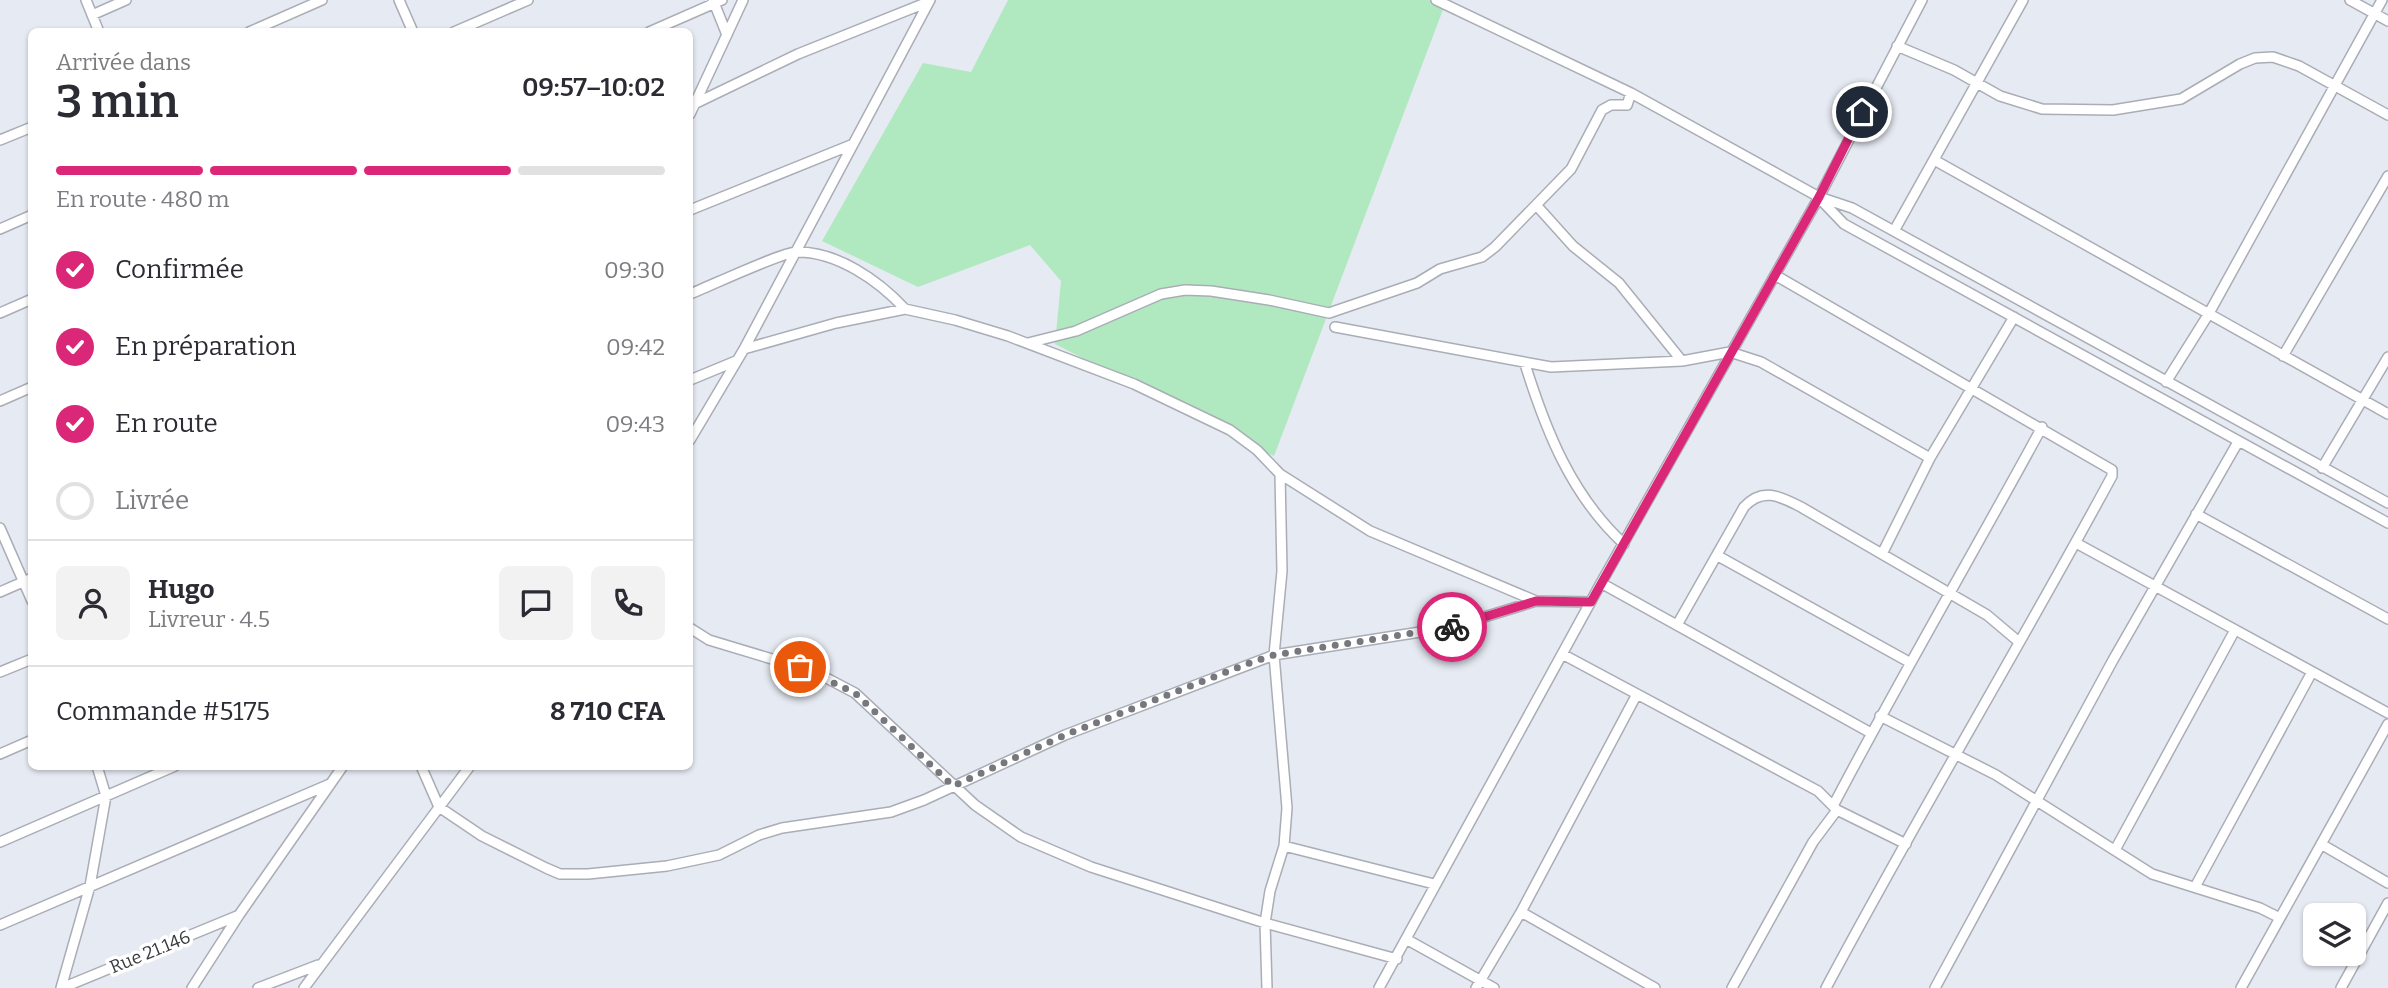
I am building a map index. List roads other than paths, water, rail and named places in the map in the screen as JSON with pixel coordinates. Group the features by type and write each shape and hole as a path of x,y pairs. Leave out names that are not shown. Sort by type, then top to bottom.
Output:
{"street":[{"path":"86,0 97,28"},
{"path":"92,15 126,0"},
{"path":"258,28 322,0"},
{"path":"399,0 411,28"},
{"path":"463,28 528,0"},
{"path":"693,103 743,0"},
{"path":"1436,0 1632,93 1819,197 1853,208 2388,503"},
{"path":"1379,988 1434,884 1564,655 1601,583 1819,197 1922,0"},
{"path":"1894,231 1936,161 2024,0"},
{"path":"2350,0 2388,21"},
{"path":"2166,382 2208,315 2382,0"},
{"path":"658,28 716,1 727,35"},
{"path":"693,105 776,64 929,1"},
{"path":"693,435 744,349 929,1"},
{"path":"1897,46 2024,105 2042,109 2113,110 2181,99 2240,64 2255,58 2273,57 2334,85 2388,115"},
{"path":"1028,342 1076,331 1161,294 1185,290 1222,292 1329,313 1342,311 1417,283 1440,270 1482,257 1537,206 1571,169 1598,115 1607,107 1626,105 1632,93"},
{"path":"0,140 28,129"},
{"path":"693,209 851,145"},
{"path":"1936,161 2136,270 2208,315 2388,414"},
{"path":"2283,356 2388,176"},
{"path":"1819,197 1844,224 2388,523"},
{"path":"1537,206 1573,246 1619,283 1682,361"},
{"path":"0,229 28,217"},
{"path":"693,292 796,252 860,270 884,286 905,309"},
{"path":"1775,275 1974,387 2112,470 2112,476 2076,543 1955,753 1826,988"},
{"path":"0,313 28,301"},
{"path":"744,349 836,323 905,309 956,320 1028,342 1134,384 1230,430 1257,450 1280,474 1370,531 1536,601"},
{"path":"1882,554 1930,458 2014,317"},
{"path":"1335,327 1464,349 1525,363 1561,367 1682,361 1730,352 1761,362 1930,458"},
{"path":"2322,468 2388,357"},
{"path":"693,379 736,361"},
{"path":"1525,363 1538,404 1569,476 1591,509 1624,544"},
{"path":"0,401 28,389"},
{"path":"1732,988 1813,842 1835,808 1909,662 1951,594 2042,427"},
{"path":"1935,988 2113,660 2238,442"},
{"path":"1267,988 1265,922 1270,891 1284,846 1287,808 1274,655 1282,571 1280,474"},
{"path":"1676,625 1744,507 1761,494 1787,500 1882,554 2003,626 2019,642"},
{"path":"2196,514 2388,619"},
{"path":"0,528 27,580 0,592"},
{"path":"2076,543 2388,713"},
{"path":"1717,556 1909,662"},
{"path":"1601,583 1871,733"},
{"path":"423,770 439,807 482,836 560,874 667,866 719,855 759,835 782,828 891,811 1155,698 1274,655 1452,627 1536,601 1591,602"},
{"path":"693,630 709,640 815,672 855,693 953,786 994,820 1021,837 1091,867 1265,922 1396,959"},
{"path":"2115,850 2235,630"},
{"path":"1564,655 1818,791 1835,808 1906,844"},
{"path":"0,672 28,661"},
{"path":"2195,887 2312,671"},
{"path":"1478,984 1521,912 1637,694"},
{"path":"1880,716 1955,753 2152,874 2260,908 2280,918"},
{"path":"2241,988 2388,724"},
{"path":"0,754 28,742"},
{"path":"61,988 90,886 106,796 98,770"},
{"path":"0,842 166,770"},
{"path":"192,988 239,915 340,770"},
{"path":"304,988 467,770"},
{"path":"0,925 330,785"},
{"path":"2321,844 2388,883"},
{"path":"1284,846 1434,884"},
{"path":"2345,987 2388,903"},
{"path":"1521,912 1655,988"},
{"name":"Rue 21.146","path":"61,988 239,915"},
{"path":"1406,939 1478,984 1493,988"},
{"path":"258,988 320,964"}]}
